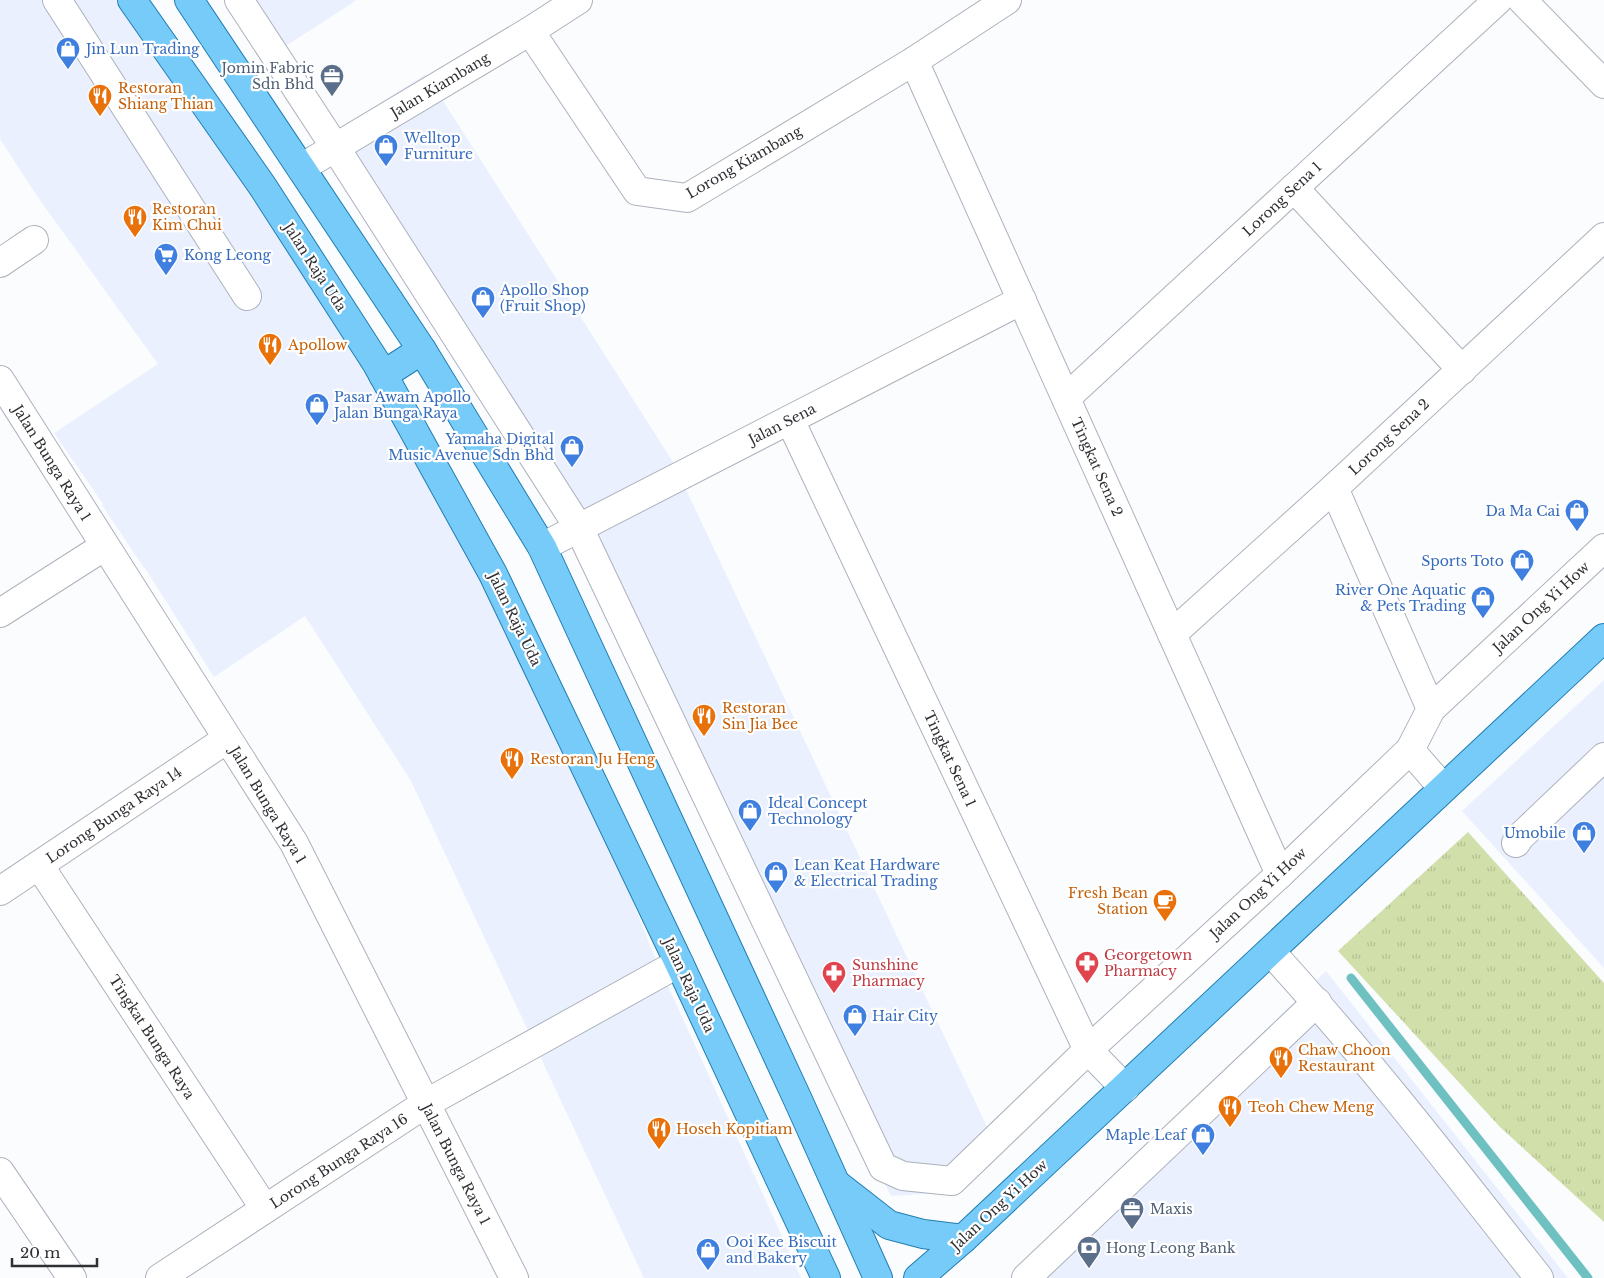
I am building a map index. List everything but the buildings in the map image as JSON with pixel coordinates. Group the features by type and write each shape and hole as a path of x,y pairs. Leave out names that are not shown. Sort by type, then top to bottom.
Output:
{"main road":[{"name":"Jalan Raja Uda","path":"132,0 262,187 383,375 493,574 679,963 826,1278"},
{"path":"189,0 422,350 542,547 837,1184 878,1278"},
{"path":"383,375 422,350"},
{"name":"Jalan Ong Yi How","path":"918,1278 963,1239 1271,952 1604,638"},
{"path":"837,1184 889,1225 923,1234 963,1239 948,1278"}],"street":[{"path":"57,0 247,296"},
{"path":"239,0 336,147 579,528"},
{"name":"Jalan Kiambang","path":"301,168 530,31 578,0"},
{"name":"Lorong Kiambang","path":"530,31 637,191 686,198 914,61 1007,0"},
{"name":"Lorong Sena 1","path":"1066,398 1498,0"},
{"path":"1522,0 1604,84"},
{"name":"Tingkat Sena 2","path":"914,61 1280,874"},
{"path":"1294,188 1462,370"},
{"name":"Lorong Sena 2","path":"1172,634 1334,488 1604,237"},
{"path":"0,263 34,240"},
{"name":"Jalan Sena","path":"542,547 1022,300"},
{"name":"Jalan Bunga Raya 1","path":"0,380 294,843 514,1278"},
{"name":"Tingkat Sena 1","path":"790,420 1088,1050 1125,1088"},
{"path":"1334,488 1431,709"},
{"name":"Jalan Ong Yi How","path":"579,528 882,1167 903,1176 952,1181 1088,1050 1280,874 1410,750 1431,709 1604,548"},
{"path":"0,613 105,546"},
{"name":"Lorong Bunga Raya 14","path":"0,891 227,739"},
{"path":"1410,750 1443,788"},
{"path":"1516,843 1604,757"},
{"name":"Tingkat Bunga Raya","path":"39,865 265,1209"},
{"path":"1271,952 1317,1002 1428,1137 1539,1278"},
{"name":"Lorong Bunga Raya 16","path":"160,1278 426,1104 679,963"},
{"path":"1026,1278 1317,1002"},
{"path":"0,1172 72,1278"}],"shaded area":[{"path":"0,0 133,0 377,374 589,790 653,953 801,1278 644,1278 411,781 305,616 214,677 145,568 54,433 158,364 37,196 0,139"},
{"path":"224,0 357,0 264,60"},
{"path":"426,74 673,462 998,1150 953,1192 891,1196 579,548 318,142"},
{"path":"1604,680 1604,968 1462,811"},
{"path":"1326,971 1568,1278 1010,1278"}],"green space":[{"path":"1468,832 1604,983 1604,1222 1500,1127 1338,951"}],"waterway":[{"path":"1351,978 1588,1278"}],"place":[{"name":"Jin Lun Trading","path":"68,70"},
{"name":"Jomin Fabric Sdn Bhd","path":"332,97"},
{"name":"Restoran Shiang Thian","path":"100,117"},
{"name":"Welltop Furniture","path":"386,167"},
{"name":"Restoran Kim Chui","path":"135,238"},
{"name":"Kong Leong","path":"166,276"},
{"name":"Apollo Shop (Fruit Shop)","path":"483,319"},
{"name":"Apollow","path":"270,366"},
{"name":"Pasar Awam Apollo Jalan Bunga Raya","path":"317,426"},
{"name":"Yamaha Digital Music Avenue Sdn Bhd","path":"572,468"},
{"name":"Da Ma Cai","path":"1577,532"},
{"name":"Sports Toto","path":"1522,582"},
{"name":"River One Aquatic & Pets Trading","path":"1483,619"},
{"name":"Restoran Sin Jia Bee","path":"704,737"},
{"name":"Restoran Ju Heng","path":"512,780"},
{"name":"Ideal Concept Technology","path":"750,832"},
{"name":"Umobile","path":"1584,854"},
{"name":"Lean Keat Hardware & Electrical Trading","path":"776,894"},
{"name":"Fresh Bean Station","path":"1165,922"},
{"name":"Georgetown Pharmacy","path":"1087,984"},
{"name":"Sunshine Pharmacy","path":"834,994"},
{"name":"Hair City","path":"855,1037"},
{"name":"Chaw Choon Restaurant","path":"1281,1079"},
{"name":"Teoh Chew Meng","path":"1230,1128"},
{"name":"Hoseh Kopitiam","path":"659,1150"},
{"name":"Maple Leaf","path":"1203,1156"},
{"name":"Maxis","path":"1132,1230"},
{"name":"Hong Leong Bank","path":"1089,1269"},
{"name":"Ooi Kee Biscuit and Bakery","path":"708,1271"}]}
